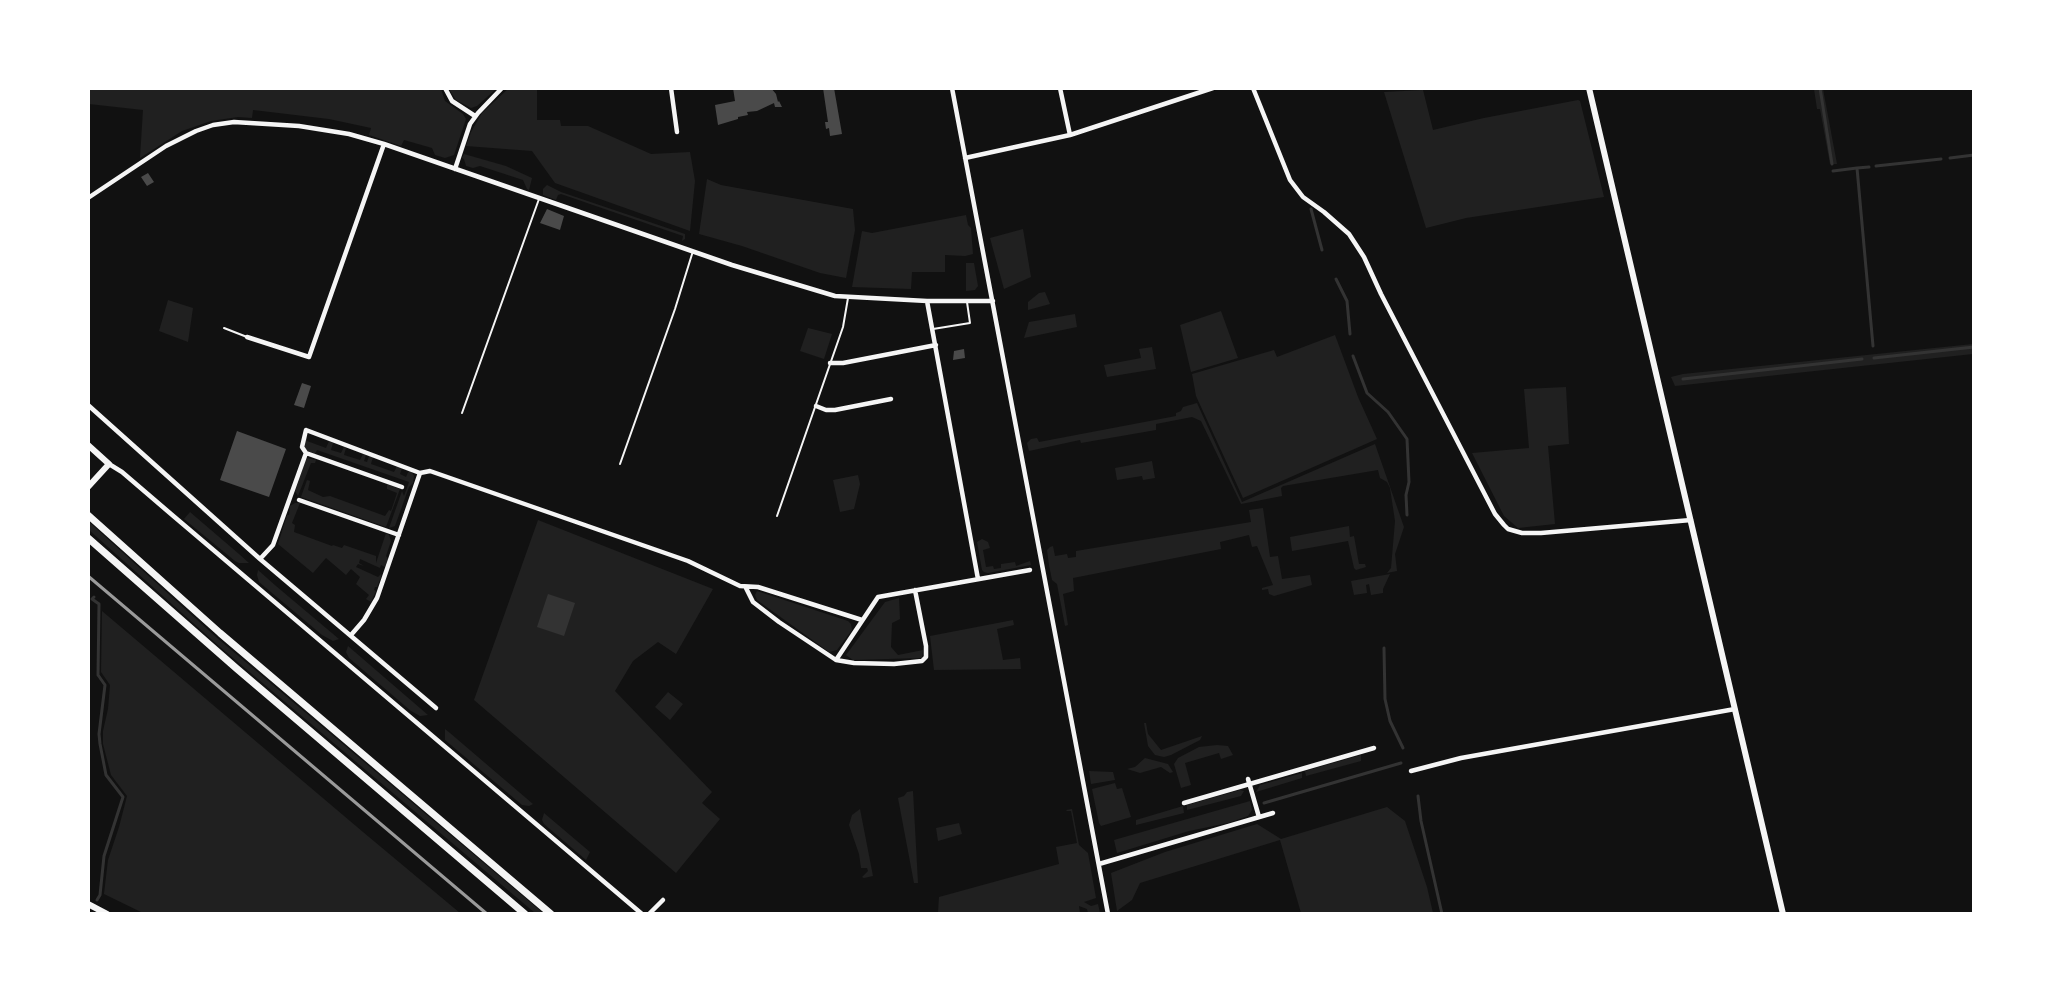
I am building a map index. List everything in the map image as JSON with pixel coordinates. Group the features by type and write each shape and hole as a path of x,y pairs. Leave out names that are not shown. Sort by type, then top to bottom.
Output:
{"main road":[{"path":"88,515 220,633 551,914"},
{"path":"88,538 236,668 525,914"}],"street":[{"path":"446,88 452,101 475,116"},
{"path":"455,169 465,135 475,116 502,88"},
{"path":"671,88 677,132"},
{"path":"952,88 1108,914"},
{"path":"1060,88 1070,135"},
{"path":"965,158 1070,135 1213,88"},
{"path":"1252,88 1290,180 1303,197 1349,234 1364,257 1496,514 1508,529 1521,533 1537,533 1691,520"},
{"path":"1589,88 1783,914"},
{"path":"88,198 166,146 213,125 250,122 299,126 349,134 384,144 813,290 848,298 993,301"},
{"path":"247,337 309,357 384,144"},
{"path":"927,301 978,579"},
{"path":"831,363 843,363 936,345"},
{"path":"816,406 826,410 835,410 891,399"},
{"path":"88,405 260,559 436,708"},
{"path":"402,487 306,453 302,447 306,429 420,473 430,471 441,474 688,561 746,588 758,587 862,620"},
{"path":"88,445 642,914"},
{"path":"260,559 273,545 306,453"},
{"path":"88,487 109,464"},
{"path":"351,635 364,620 377,598 420,473"},
{"path":"299,500 399,535"},
{"path":"836,660 878,597 1030,570"},
{"path":"746,588 753,602 836,660 894,664 922,661 926,657 915,590"},
{"path":"1411,771 1461,758 1735,709"},
{"path":"1184,803 1249,782 1374,748"},
{"path":"1249,782 1259,818"},
{"path":"1099,864 1273,813"},
{"path":"649,914 663,900"},
{"path":"88,904 107,914"}],"lane":[{"path":"462,413 539,198"},
{"path":"620,464 682,290 693,251"},
{"path":"777,516 843,327 848,298"},
{"path":"933,329 970,323 967,302"},
{"path":"224,328 247,337"}],"shaded area":[{"path":"88,89 441,89 445,101 463,114 466,119 454,155 445,158 435,155 432,148 404,140 401,146 369,135 371,128 329,119 253,110 252,118 238,117 211,121 182,131 140,158 143,110 89,104"},
{"path":"449,89 496,89 477,106 471,108 456,100"},
{"path":"508,89 537,89 537,120 560,120 561,126 588,126 651,154 690,152 695,181 690,231 555,183 532,151 466,146 482,113"},
{"path":"1814,89 1823,89 1837,164 1830,164"},
{"path":"1423,90 1433,130 1484,118 1580,101 1604,197 1466,218 1426,228 1384,92"},
{"path":"464,154 506,166 532,178 529,190 523,180 480,166 473,168 466,166 462,158"},
{"path":"707,179 721,185 853,209 855,230 846,278 820,273 699,234"},
{"path":"547,185 561,192 685,234 685,239 682,241 683,236 561,194 556,200 543,195 543,189"},
{"path":"966,215 971,228 973,254 945,255 945,272 912,272 911,289 852,287 862,231 872,233"},
{"path":"1023,229 1031,277 1004,289 990,238"},
{"path":"966,263 974,263 978,286 975,290 966,291"},
{"path":"1045,292 1050,304 1028,310 1028,302 1039,293"},
{"path":"168,300 193,308 188,342 159,331"},
{"path":"1221,311 1238,358 1191,372 1180,325"},
{"path":"1075,314 1077,327 1024,338 1029,322"},
{"path":"808,328 832,334 824,359 800,351"},
{"path":"1335,335 1358,397 1377,439 1243,498 1196,396 1192,374 1274,350 1277,357"},
{"path":"1973,344 1973,354 1675,386 1671,377 1683,374"},
{"path":"1152,347 1156,369 1107,377 1104,365 1141,358 1139,349"},
{"path":"1566,387 1569,444 1548,446 1555,524 1518,528 1504,516 1472,453 1529,448 1524,389"},
{"path":"1197,403 1242,502 1375,444 1404,527 1395,554 1397,571 1387,573 1391,568 1395,521 1390,488 1387,482 1380,478 1378,470 1283,486 1282,496 1241,504 1201,421 1192,417 1156,424 1156,430 1081,443 1080,440 1029,451 1027,443 1031,439 1037,438 1039,442 1176,416 1176,413 1183,407"},
{"path":"307,434 307,441 326,448 329,441 333,443 331,450 341,453 344,447 346,448 344,455 360,460 363,454 366,455 364,461 367,462 369,456 373,457 371,464 394,472 397,466 402,468 400,474 406,477 409,470 411,471 414,476 413,483 409,487 395,526 389,528 402,491 404,496 409,482 317,450 315,454 307,451 304,446"},
{"path":"307,458 316,460 315,463 311,463 298,496 295,491"},
{"path":"1152,461 1155,478 1143,480 1142,476 1117,480 1115,468"},
{"path":"858,475 860,484 854,509 840,512 833,480"},
{"path":"307,480 310,481 308,490 323,497 330,496 385,516 389,510 391,511 397,493 387,489 387,484 400,489 386,527 301,497"},
{"path":"300,503 292,523 295,525 294,532 332,546 342,548 344,545 376,556 376,563 386,533 389,535 391,541 385,567 381,565 380,568 360,559 359,563 364,566 358,564 356,567 378,577 381,574 371,602 366,599 369,595 356,584 360,577 351,569 346,575 326,558 313,573 278,544 290,506"},
{"path":"1263,508 1270,557 1278,556 1282,579 1310,575 1312,585 1274,596 1269,594 1268,589 1262,590 1262,588 1273,585 1257,546 1252,547 1249,535 1220,542 1221,549 1073,578 1074,591 1063,594 1068,625 1065,626 1057,584 1052,580 1049,565 1047,550 1050,547 1053,546 1055,556 1067,554 1068,558 1076,557 1076,551 1251,522 1249,510"},
{"path":"190,512 249,563 235,561 184,519"},
{"path":"538,520 713,589 676,654 658,642 633,661 615,691 712,792 702,803 720,819 676,873 474,700"},
{"path":"89,522 216,637 543,913 535,913 220,647 89,530"},
{"path":"1349,526 1350,537 1354,536 1359,564 1365,564 1366,567 1356,570 1354,568 1348,541 1292,551 1290,537"},
{"path":"982,539 988,542 990,548 983,550 986,567 1001,568 1001,564 1015,562 1016,566 1030,561 1031,565 984,572 977,542"},
{"path":"258,570 339,639 333,641 322,635 259,582"},
{"path":"1390,574 1383,593 1371,595 1369,584 1366,585 1367,593 1354,595 1351,581"},
{"path":"757,591 848,621 852,630 837,650 829,652 757,600 755,595"},
{"path":"548,594 575,603 564,636 537,627"},
{"path":"899,598 900,619 892,623 891,647 898,655 923,650 922,658 853,660 846,655 885,602"},
{"path":"102,611 460,913 143,913 104,894 108,860 127,796 111,775 103,744 110,685 101,672"},
{"path":"1013,620 1014,625 997,629 1003,660 1020,658 1021,669 934,670 930,636"},
{"path":"348,646 428,715 420,716 411,711 349,658 346,652"},
{"path":"668,692 683,704 670,720 655,707"},
{"path":"1144,723 1146,723 1148,734 1161,750 1202,736 1200,740 1171,755 1164,757 1155,755 1148,746"},
{"path":"445,729 533,804 522,805 445,740"},
{"path":"1228,746 1233,755 1221,759 1219,753 1185,763 1191,785 1181,788 1174,764 1178,758 1199,747"},
{"path":"1361,755 1361,761 1306,776 1305,771"},
{"path":"1145,758 1168,764 1173,772 1170,773 1161,767 1140,773 1127,769 1135,767"},
{"path":"1089,771 1113,772 1115,780 1091,784"},
{"path":"1302,773 1302,778 1256,792 1260,785"},
{"path":"1115,783 1117,789 1122,788 1131,817 1101,826 1092,789"},
{"path":"1240,790 1244,791 1241,796 1187,810 1187,805"},
{"path":"913,791 918,883 914,883 898,798"},
{"path":"1250,801 1252,810 1248,816 1117,853 1114,840"},
{"path":"1183,806 1184,813 1136,825 1136,820"},
{"path":"1387,807 1405,821 1427,887 1433,913 1301,913 1280,840 1140,883 1132,900 1117,911 1111,873 1165,852 1257,824 1281,839"},
{"path":"860,809 873,876 864,878 862,877 868,871 867,868 861,868 859,854 849,825 852,815"},
{"path":"1072,809 1079,845 1088,853 1096,898 1084,902 1091,906 1098,904 1100,913 1088,913 1087,909 1079,906 1080,913 938,913 939,897 1059,864 1056,847 1077,843 1071,811 1066,810"},
{"path":"544,813 590,852 586,860 544,824 542,820"},
{"path":"959,823 962,834 938,841 936,828"}],"building":[{"path":"733,88 771,88 782,107 775,107 774,103 718,125 715,105 735,101"},
{"path":"823,88 834,88 842,134 830,136 829,128 826,129 825,122 828,122"},
{"path":"148,173 154,182 147,186 141,177"},
{"path":"547,209 564,216 560,230 540,223"},
{"path":"964,349 965,358 953,360 954,351"},
{"path":"302,383 311,386 304,408 294,405"},
{"path":"237,431 286,449 269,497 220,480"}],"waterway":[{"path":"1820,88 1832,164"},
{"path":"1950,158 1974,155"},
{"path":"1876,166 1941,159"},
{"path":"1857,168 1869,167"},
{"path":"1833,171 1857,168 1873,346"},
{"path":"1311,209 1322,250"},
{"path":"1336,279 1347,301 1350,334"},
{"path":"1874,358 1974,347"},
{"path":"1353,356 1367,393 1388,412 1407,439 1409,482 1406,495 1407,515"},
{"path":"1683,379 1862,359"},
{"path":"94,597 92,599 99,604 98,675 105,685 99,734 100,744 106,775 123,797 104,856 100,895 97,900"},
{"path":"1384,648 1385,699 1390,721 1403,748"},
{"path":"1264,803 1401,763"},
{"path":"1418,796 1421,821 1442,914"}],"railway":[{"path":"88,576 487,914"}]}
